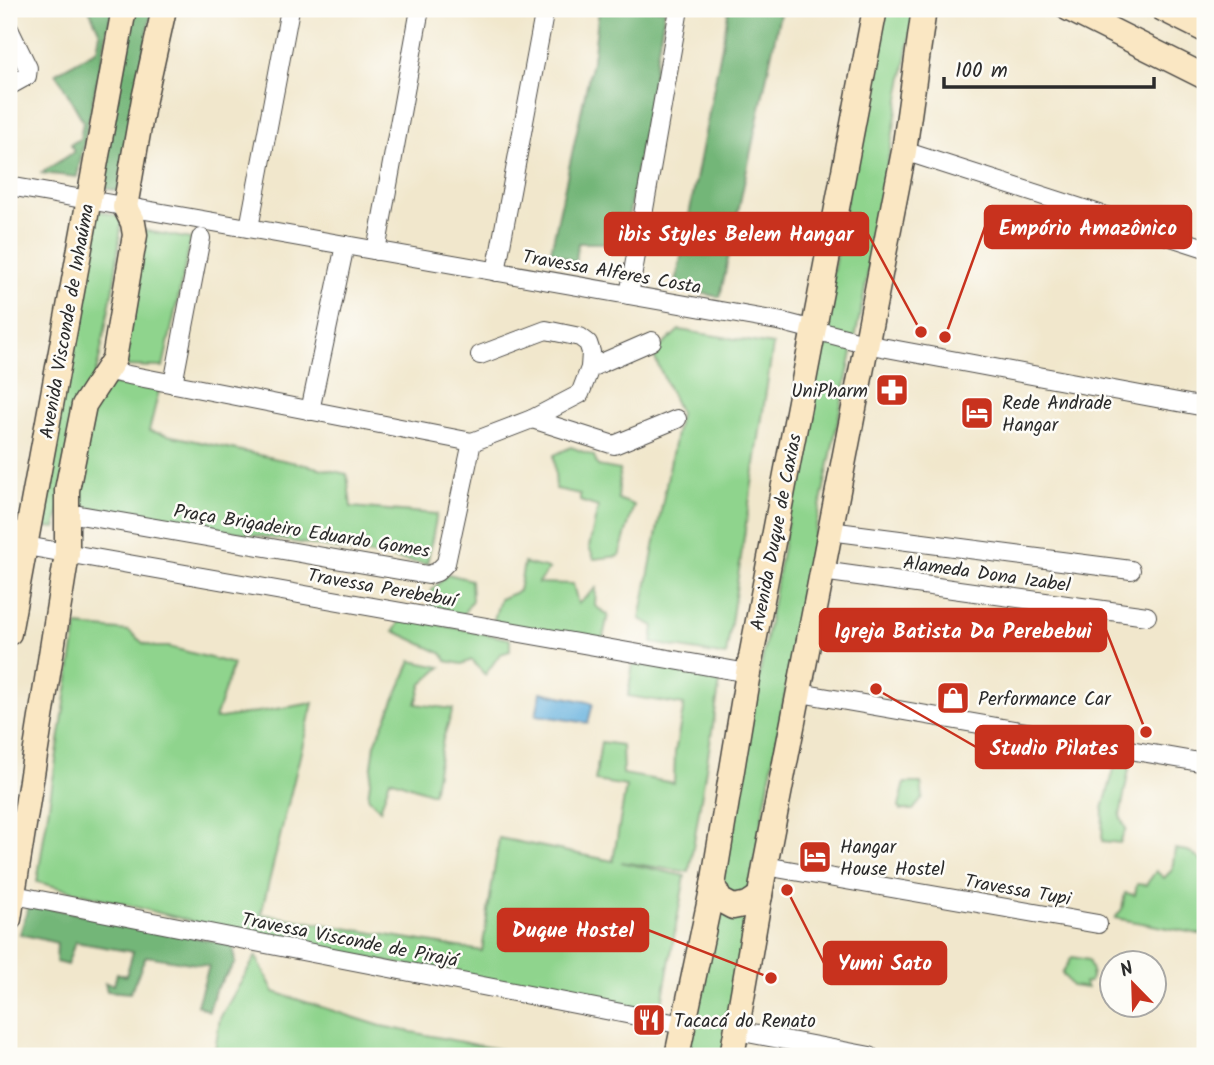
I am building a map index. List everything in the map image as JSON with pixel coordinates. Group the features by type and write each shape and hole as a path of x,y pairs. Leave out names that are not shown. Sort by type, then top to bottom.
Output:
{"main road":[{"name":"Avenida Visconde de Inhaúma","path":"9,634 17,545 124,9"},
{"name":"Avenida Visconde de Inhaúma","path":"10,903 67,555 67,490 84,405 114,359 135,234 125,207 144,99 164,9"},
{"name":"Avenida Duque de Caxias","path":"677,1056 713,885 748,673 875,9"},
{"path":"732,1056 765,866 904,152 923,9"},
{"path":"1069,9 1205,77"},
{"path":"1163,9 1205,30"},
{"path":"713,885 720,900 733,907 748,904 761,896"}],"street":[{"path":"249,228 289,9"},
{"path":"376,251 420,9"},
{"path":"496,272 545,9"},
{"path":"629,295 679,9"},
{"path":"9,29 28,68 27,76 9,86"},
{"path":"904,152 1205,248"},
{"name":"Travessa Alferes Costa","path":"9,187 783,322 868,344 1205,407"},
{"path":"173,384 201,238"},
{"path":"310,411 345,245"},
{"path":"108,371 472,442 533,419 580,394 590,368 591,352 588,343 580,337 546,330 480,355"},
{"path":"590,368 652,341"},
{"path":"533,419 614,444 677,419"},
{"name":"Praça Brigadeiro Eduardo Gomes","path":"68,513 428,575 437,572 446,563 472,442"},
{"path":"831,531 1130,570"},
{"name":"Travessa Perebebuí","path":"17,545 748,673"},
{"name":"Alameda Dona Izabel","path":"822,571 1147,616"},
{"path":"800,693 1205,763"},
{"name":"Travessa Tupi","path":"765,866 1098,924"},
{"name":"Travessa Visconde de Pirajá","path":"10,903 683,1025"},
{"path":"737,1031 870,1056"}],"green space":[{"path":"89,9 112,9 77,177 41,173 74,152 71,144 80,139 83,121 56,73 97,50 100,33"},
{"path":"129,9 152,9 118,191 94,186"},
{"path":"599,9 665,9 624,243 578,243 576,263 551,251 594,52"},
{"path":"729,9 781,9 720,297 675,288"},
{"path":"881,9 914,9 912,26 864,295 816,526 748,896 740,900 721,885"},
{"path":"92,209 122,217 115,278 99,360 55,528 37,526"},
{"path":"141,230 191,239 163,367 120,366"},
{"path":"679,330 773,345 726,656 652,643 654,626 640,619 680,413 653,354"},
{"path":"109,384 160,387 149,431 347,474 351,507 437,514 427,564 72,505 89,410"},
{"path":"571,447 594,456 598,466 620,470 618,499 634,505 619,556 594,559 589,547 598,507 580,501 580,494 556,489 554,455"},
{"path":"524,563 549,569 538,583 573,584 578,604 596,588 595,606 608,615 602,642 493,623 500,599 519,591"},
{"path":"448,574 471,580 472,600 461,618 431,613 432,590"},
{"path":"402,617 510,639 510,651 500,654 485,675 472,660 462,664 446,661 443,654 394,631"},
{"path":"77,626 129,631 143,643 155,647 169,647 233,664 215,719 313,703 261,914 482,951 499,838 613,861 626,786 595,781 601,742 622,745 623,774 674,783 675,752 684,705 628,696 633,662 721,676 689,872 621,862 685,876 660,1014 250,936 37,882"},
{"path":"411,661 441,667 422,684 416,704 453,709 443,739 433,794 390,779 380,810 368,797 375,744"},
{"path":"1116,762 1130,764 1120,816 1126,829 1120,843 1102,841 1103,809"},
{"path":"905,783 921,783 923,798 913,810 900,810"},
{"path":"1175,849 1188,851 1205,863 1205,935 1115,918 1122,909 1125,893 1135,895 1137,884 1146,885 1156,871 1164,878 1172,870"},
{"path":"717,902 753,908 723,1056 687,1056"},
{"path":"29,904 233,945 235,963 215,990 209,1011 197,1005 209,966 146,956 130,993 107,991 105,983 114,985 117,973 126,976 133,952 75,942 67,965 56,962 57,943 20,934"},
{"path":"256,956 274,992 381,1026 533,1056 214,1056 220,1018"},
{"path":"1072,957 1088,960 1092,971 1090,982 1084,983 1087,988 1072,986 1062,973"}],"water":[{"path":"541,692 593,703 588,723 536,715"}],"place":[{"name":"ibis Styles Belem Hangar","path":"921,332"},
{"name":"Empório Amazônico","path":"945,337"},
{"name":"UniPharm","path":"892,390"},
{"name":"Rede Andrade Hangar","path":"977,413"},
{"name":"Studio Pilates","path":"876,689"},
{"name":"Performance Car","path":"953,698"},
{"name":"Igreja Batista Da Perebebui","path":"1146,732"},
{"name":"Hangar House Hostel","path":"815,857"},
{"name":"Yumi Sato","path":"787,890"},
{"name":"Duque Hostel","path":"771,978"},
{"name":"Tacacá do Renato","path":"649,1020"}]}
